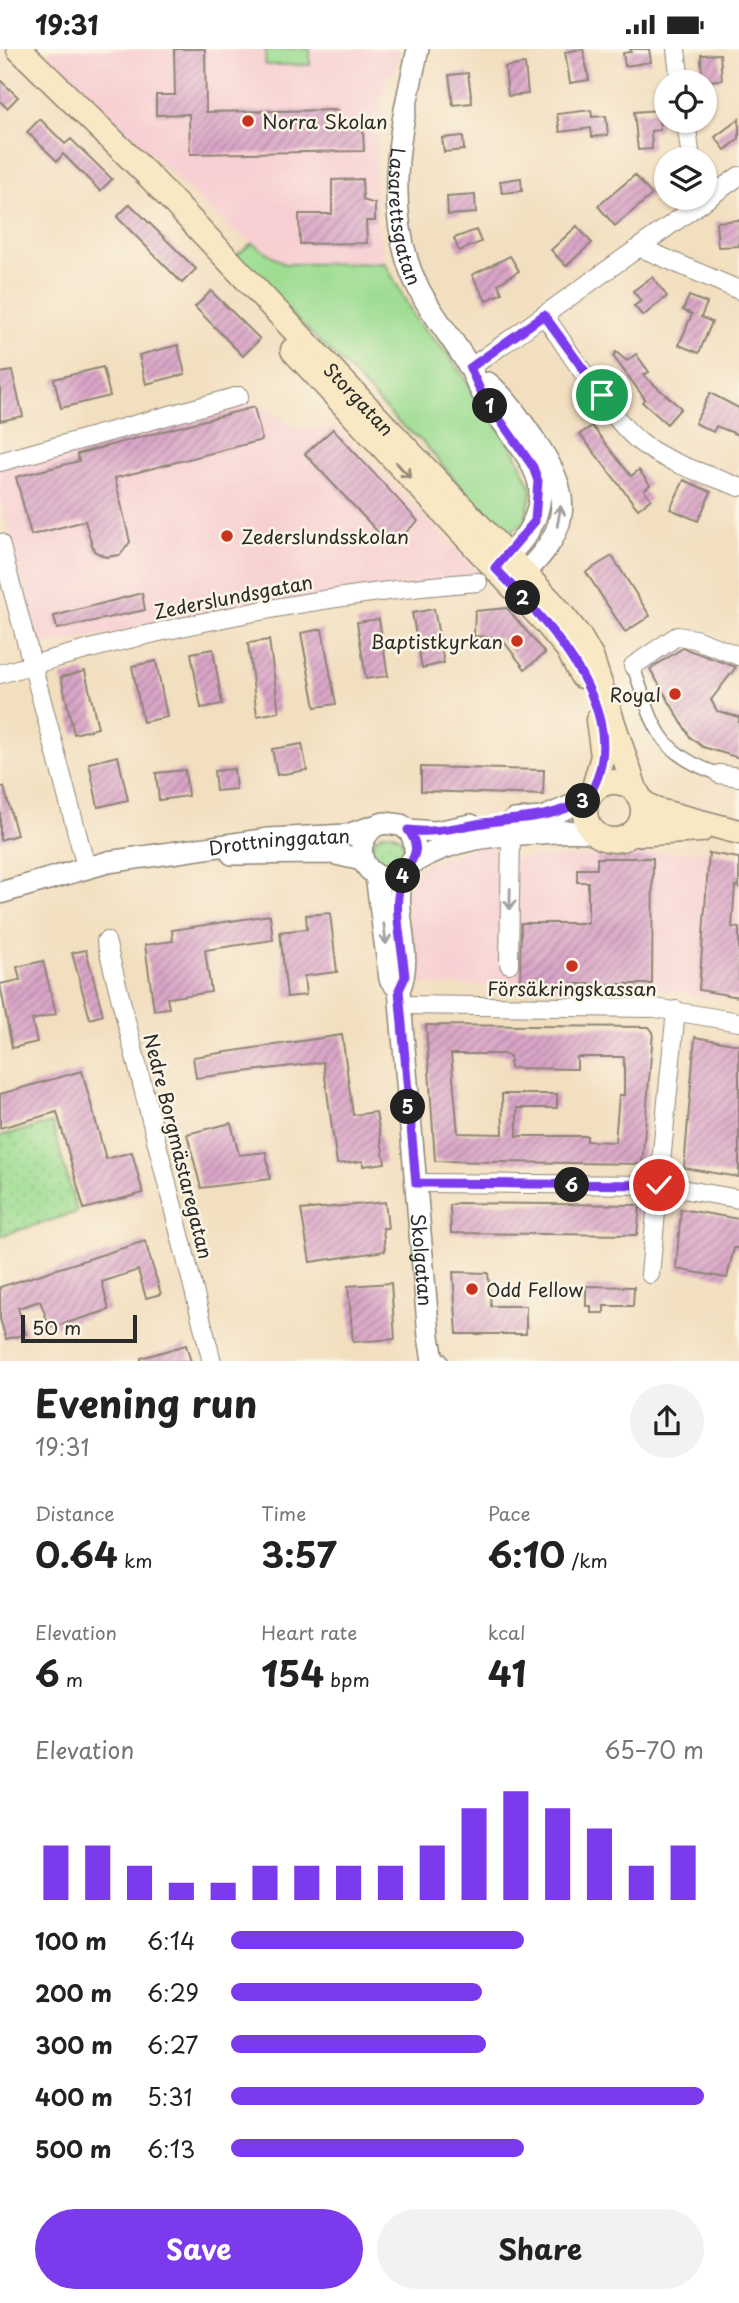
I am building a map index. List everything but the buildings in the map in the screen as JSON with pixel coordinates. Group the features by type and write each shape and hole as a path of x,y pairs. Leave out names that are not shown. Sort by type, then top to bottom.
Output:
{"main road":[{"name":"Storgatan","path":"1,49 150,194 504,573 571,626 591,657 639,797"},
{"name":"Storgatan","path":"19,49 149,176 504,573 568,649 592,700 603,747 590,795"},
{"path":"615,782 655,810 730,830 632,834 609,840 595,834 585,817 590,795 615,782"},
{"path":"632,834 643,816 639,797"}],"street":[{"name":"Lasarettsgatan","path":"418,49 400,130 395,181 397,214 408,265 420,290 470,368 482,394 533,467 538,481 535,521 504,573"},
{"path":"676,49 679,70"},
{"path":"717,190 739,176"},
{"path":"470,368 688,210"},
{"path":"639,247 739,290"},
{"path":"544,315 623,425 639,441 671,460 739,487"},
{"path":"0,462 239,396"},
{"path":"0,543 86,867"},
{"name":"Zederslundsgatan","path":"0,674 155,633 267,609 504,573"},
{"path":"739,656 695,639 677,636 633,666 658,733 673,752 691,765 739,777"},
{"path":"590,795 543,818 485,822 435,832 408,830 393,823 374,826 362,841 369,868 390,879 450,843 565,829 595,834"},
{"name":"Drottninggatan","path":"0,893 86,867 129,858 269,839 347,835 374,826"},
{"path":"408,830 416,845 409,868"},
{"path":"509,964 511,834"},
{"name":"Drottninggatan","path":"185,852 271,856 332,853 369,868"},
{"name":"Skolgatan","path":"369,868 390,979 400,998"},
{"name":"Skolgatan","path":"409,868 398,901 405,977 400,998 434,1361"},
{"name":"Nedre Borgmästaregatan","path":"106,941 212,1361"},
{"path":"400,998 676,1010 736,1021"},
{"path":"650,1274 676,1010"},
{"path":"416,1183 659,1185 739,1199"},
{"path":"415,1361 434,1361"}],"shaded area":[{"name":"Norra Skolan","path":"54,49 400,49 395,71 385,77 376,166 377,223 385,263 285,264 225,225 48,55"},
{"name":"Zederslundsskolan","path":"244,401 259,404 298,429 336,427 482,575 281,604 38,646 0,497 0,468"},
{"path":"491,842 497,859 709,851 739,857 739,1000 652,990 412,984 403,900 416,872 425,864"}],"green space":[{"path":"266,49 310,49 310,65 265,65"},
{"path":"252,243 285,264 385,263 417,322 447,353 515,452 532,489 525,522 507,533 495,528 424,443 397,421 347,368 233,258"},
{"path":"388,833 400,838 405,850 400,862 388,867 376,862 371,850 376,838"},
{"path":"52,1123 77,1212 0,1236 0,1136"}],"place":[{"name":"Norra Skolan","path":"248,121"},
{"name":"Zederslundsskolan","path":"227,536"},
{"name":"Baptistkyrkan","path":"517,641"},
{"name":"Royal","path":"675,694"},
{"name":"Försäkringskassan","path":"572,966"},
{"name":"Odd Fellow","path":"472,1289"}],"route":[{"path":"602,395 544,315 470,368 482,394 533,467 540,491 535,521 516,548 495,568 568,649 592,700 603,756 593,791 587,799 563,812 543,818 485,822 435,832 408,830 416,845 416,854 414,863 403,874 399,889 405,977 399,990 416,1183 659,1185"}]}
